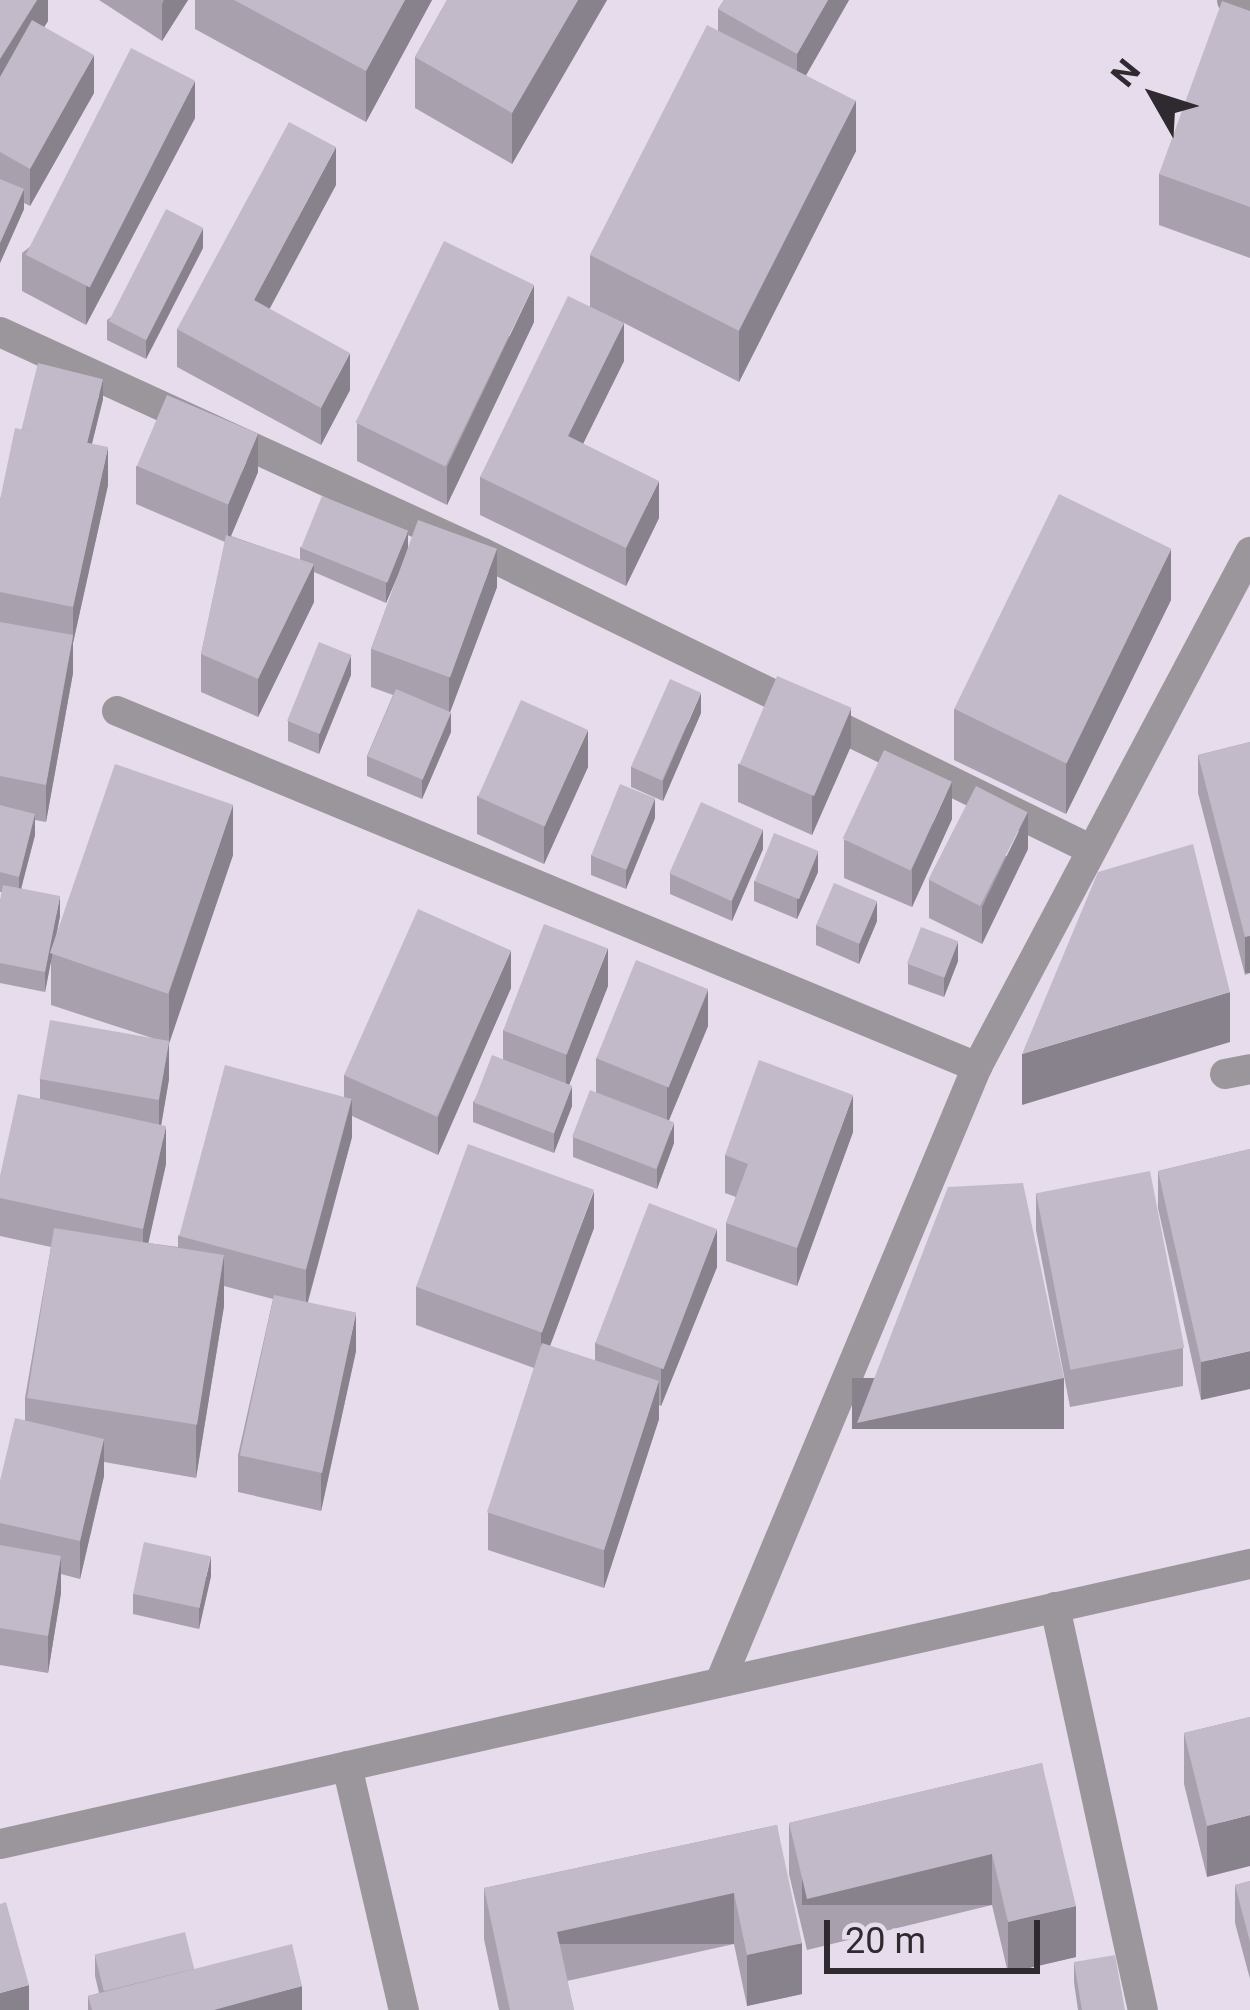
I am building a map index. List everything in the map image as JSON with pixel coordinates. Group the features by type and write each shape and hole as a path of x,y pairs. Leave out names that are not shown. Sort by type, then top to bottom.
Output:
{"street":[{"path":"1232,0 1250,9"},
{"path":"0,332 483,553 1088,848"},
{"path":"720,1682 977,1067 1088,848 1250,552"},
{"path":"117,711 977,1067"},
{"path":"0,1844 1250,1564"},
{"path":"1055,1607 1143,2010"},
{"path":"347,1766 404,2010"}],"building":[{"path":"0,0 37,0 0,59"},
{"path":"234,0 405,0 366,71"},
{"path":"447,0 578,0 512,113 415,57"},
{"path":"724,0 828,0 797,54 718,9"},
{"path":"1222,1 1250,11 1250,207 1159,174"},
{"path":"32,20 94,55 30,169 0,152 0,77"},
{"path":"707,25 856,101 739,331 590,255"},
{"path":"131,48 195,81 90,287 26,255"},
{"path":"289,122 336,147 254,300 350,353 321,408 177,329"},
{"path":"0,179 24,189 0,243"},
{"path":"166,209 203,228 146,340 109,321"},
{"path":"444,241 534,285 445,466 355,423"},
{"path":"568,296 624,323 568,436 659,481 626,548 480,477"},
{"path":"38,363 103,379 87,445 22,429"},
{"path":"167,395 258,434 228,505 137,466"},
{"path":"15,428 108,447 73,607 0,592 0,500"},
{"path":"1059,494 1171,549 1067,764 954,709"},
{"path":"322,496 408,531 387,583 301,548"},
{"path":"418,520 497,549 450,677 371,649"},
{"path":"226,535 314,564 258,679 201,654"},
{"path":"0,622 73,635 46,785 0,776"},
{"path":"319,642 351,655 320,734 287,721"},
{"path":"777,676 852,708 814,796 739,764"},
{"path":"670,679 701,693 662,781 631,767"},
{"path":"396,689 451,712 423,780 367,756"},
{"path":"521,700 588,730 545,827 478,797"},
{"path":"1250,742 1250,936 1245,937 1198,755"},
{"path":"884,750 952,782 911,871 843,839"},
{"path":"115,764 233,805 168,994 50,953"},
{"path":"620,784 655,798 626,870 591,855"},
{"path":"976,786 1028,812 980,906 928,880"},
{"path":"701,802 763,830 731,901 669,873"},
{"path":"0,805 35,814 19,877 0,872"},
{"path":"774,833 819,851 799,899 755,881"},
{"path":"1193,844 1230,992 1022,1054 1098,872"},
{"path":"834,883 877,901 859,944 816,925"},
{"path":"3,885 60,896 45,972 0,963"},
{"path":"418,909 511,950 437,1117 344,1075"},
{"path":"544,924 607,948 567,1055 503,1030"},
{"path":"921,927 958,941 944,978 907,963"},
{"path":"636,960 708,989 669,1088 596,1058"},
{"path":"50,1020 169,1041 159,1100 40,1079"},
{"path":"492,1055 572,1086 554,1133 474,1103"},
{"path":"759,1060 853,1095 797,1248 726,1223 748,1164 725,1155"},
{"path":"225,1065 352,1099 306,1270 179,1236"},
{"path":"590,1090 674,1122 656,1169 572,1137"},
{"path":"18,1094 166,1126 143,1229 0,1198 0,1176"},
{"path":"468,1144 594,1190 542,1333 416,1287"},
{"path":"1250,1149 1250,1351 1201,1362 1158,1171"},
{"path":"1150,1171 1184,1348 1070,1370 1036,1193"},
{"path":"1023,1183 1064,1378 857,1423 948,1187"},
{"path":"649,1203 717,1229 663,1369 595,1343"},
{"path":"54,1228 224,1255 197,1425 27,1398"},
{"path":"274,1295 356,1312 322,1473 240,1455"},
{"path":"542,1343 659,1381 604,1550 487,1512"},
{"path":"15,1418 104,1439 80,1541 0,1523 0,1481"},
{"path":"144,1542 211,1556 199,1608 133,1594"},
{"path":"0,1545 61,1556 48,1636 0,1628"},
{"path":"1250,1717 1250,1815 1207,1826 1184,1733"},
{"path":"1042,1763 1076,1906 1008,1922 992,1854 807,1899 789,1823"},
{"path":"777,1825 802,1943 747,1955 734,1893 557,1932 574,2010 510,2010 484,1888"},
{"path":"1250,1881 1250,1942 1235,1885"},
{"path":"6,1902 29,1985 0,1993 0,1904"},
{"path":"185,1932 194,1969 104,1991 95,1954"},
{"path":"292,1944 302,1986 214,2010 92,2010 88,1996"},
{"path":"1115,1955 1125,2010 1082,2010 1074,1962"}]}
